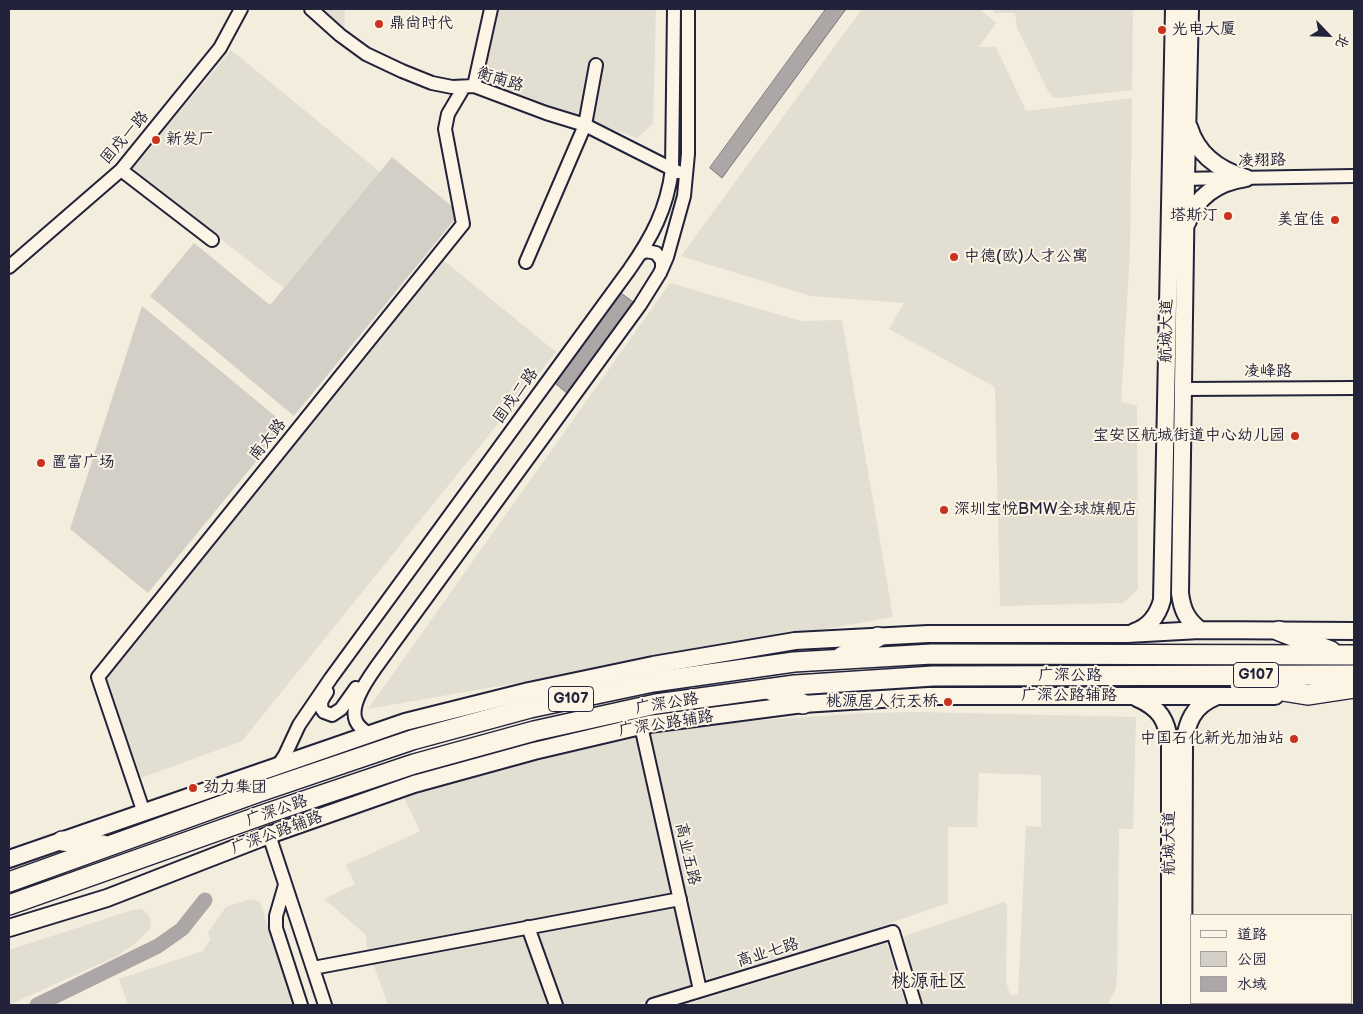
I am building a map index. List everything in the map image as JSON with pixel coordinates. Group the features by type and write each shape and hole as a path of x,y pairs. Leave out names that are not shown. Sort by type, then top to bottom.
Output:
{"highway":[{"path":"1279,631 1348,655"},
{"path":"836,660 878,637"},
{"name":"广深公路","path":"9,882 412,740 530,708 653,682 794,662 932,654 1348,655"},
{"name":"广深公路","path":"9,905 268,813 414,764 534,731 656,704 796,685 933,676 1354,675"},
{"path":"1189,676 1308,695 1354,688"},
{"path":"767,689 802,704"},
{"path":"62,841 109,846"}],"main road":[{"name":"航城大道","path":"1127,634 1137,631 1150,623 1160,608 1162,600 1178,179 1174,9"},
{"name":"航城大道","path":"1190,9 1187,121 1178,179 1185,237 1180,593 1182,606 1192,624 1200,630"},
{"path":"1187,121 1196,144 1208,158 1223,169 1246,178"},
{"path":"1185,237 1190,214 1204,196 1223,183 1246,178"},
{"path":"1163,536 1165,541 1172,545 1177,543 1181,536"},
{"path":"9,859 406,722 529,691 653,665 795,641 928,634 1127,634 1200,630 1354,631"},
{"name":"广深公路辅路","path":"9,928 107,898 269,835 414,784 534,751 641,726 802,704 930,696 1354,695"},
{"name":"航城大道","path":"1170,1005 1176,987 1186,730 1193,713 1205,702 1217,696"},
{"name":"航城大道","path":"1135,697 1148,702 1157,710 1168,731 1170,744 1176,987 1183,1005"},
{"path":"1165,1005 1176,987 1188,1005"}],"street":[{"name":"固戍一路","path":"9,267 120,170 220,48 241,9"},
{"name":"衡南路","path":"311,9 340,35 366,54 432,83 452,87 469,86 585,126 687,177"},
{"path":"469,86 491,9"},
{"name":"固戍二路","path":"277,767 310,708 640,254 654,230 664,209 670,189 672,169 674,9"},
{"path":"370,735 356,721 356,705 359,695 392,645 640,305 662,268 679,218 687,177 688,9"},
{"path":"526,262 585,126 596,65"},
{"name":"南太路","path":"144,813 98,677 463,224 445,129 448,114 469,86"},
{"path":"120,170 212,240"},
{"name":"凌翔路","path":"1178,179 1354,176"},
{"path":"640,254 646,251 656,253 662,261 662,268"},
{"name":"凌峰路","path":"1183,389 1354,388"},
{"path":"366,629 350,660 321,701 321,709 326,714 332,716 339,712 362,680 392,645"},
{"name":"高业五路","path":"641,726 700,990"},
{"path":"269,835 325,1005"},
{"path":"285,885 276,916 276,928 301,1005"},
{"path":"313,968 680,899"},
{"path":"528,927 556,1005"},
{"name":"高业七路","path":"653,1005 893,932 915,1005"}],"shaded area":[{"path":"318,9 345,9 344,33"},
{"path":"499,9 656,9 653,124 637,138 483,82"},
{"path":"862,9 980,9 996,23 979,47 996,47 1026,111 1132,98 1130,252 1121,402 1137,406 1138,589 1123,603 1000,606 995,389 993,386 889,329 904,303 811,296 681,256"},
{"path":"994,9 1133,9 1132,90 1060,98 1053,97 1048,91 1017,28 1015,13 994,13"},
{"path":"231,50 380,172 284,288 131,170"},
{"path":"443,260 556,352 242,741 141,778 105,678"},
{"path":"670,283 801,321 842,320 893,617 368,709"},
{"path":"918,712 1136,717 1133,829 1119,829 1117,979 1115,990 1107,1005 922,1005 902,937 1004,902 1007,908 1006,981 1010,995 1018,994 1026,826 1041,827 1041,775 979,773 977,827 948,827 948,903 853,936 707,979 650,732 761,720 867,713"},
{"path":"637,733 673,894 368,953 365,934 324,899 355,884 346,865 420,831 403,796 532,757"},
{"path":"251,899 260,902 293,1005 128,1005 119,979 203,951 210,940 208,932 226,907"},
{"path":"675,905 694,985 636,1005 561,1005 535,931"},
{"path":"141,909 148,914 151,920 150,929 136,943 117,956 9,1005 9,950 132,910"},
{"path":"525,933 550,1005 388,1005 373,963"},
{"path":"887,943 906,1005 686,1005 706,998"}],"green space":[{"path":"392,157 460,213 294,416 150,296 194,243 270,305"},
{"path":"142,306 286,425 148,593 70,529"}],"water":[{"path":"826,9 846,9 722,178 710,168"},
{"path":"621,293 633,302 568,394 555,383"}],"waterway":[{"path":"37,1005 158,946 182,929 205,900"}],"place":[{"name":"鼎尚时代","path":"379,24"},
{"name":"光电大厦","path":"1162,30"},
{"name":"新发厂","path":"156,140"},
{"name":"塔斯汀","path":"1228,216"},
{"name":"美宜佳","path":"1335,220"},
{"name":"中德(欧)人才公寓","path":"954,257"},
{"name":"宝安区航城街道中心幼儿园","path":"1295,436"},
{"name":"置富广场","path":"41,463"},
{"name":"深圳宝悦BMW全球旗舰店","path":"944,510"},
{"name":"桃源居人行天桥","path":"948,702"},
{"name":"中国石化新光加油站","path":"1294,739"},
{"name":"劲力集团","path":"193,788"}],"district":[{"name":"桃源社区","path":"929,982"}]}
